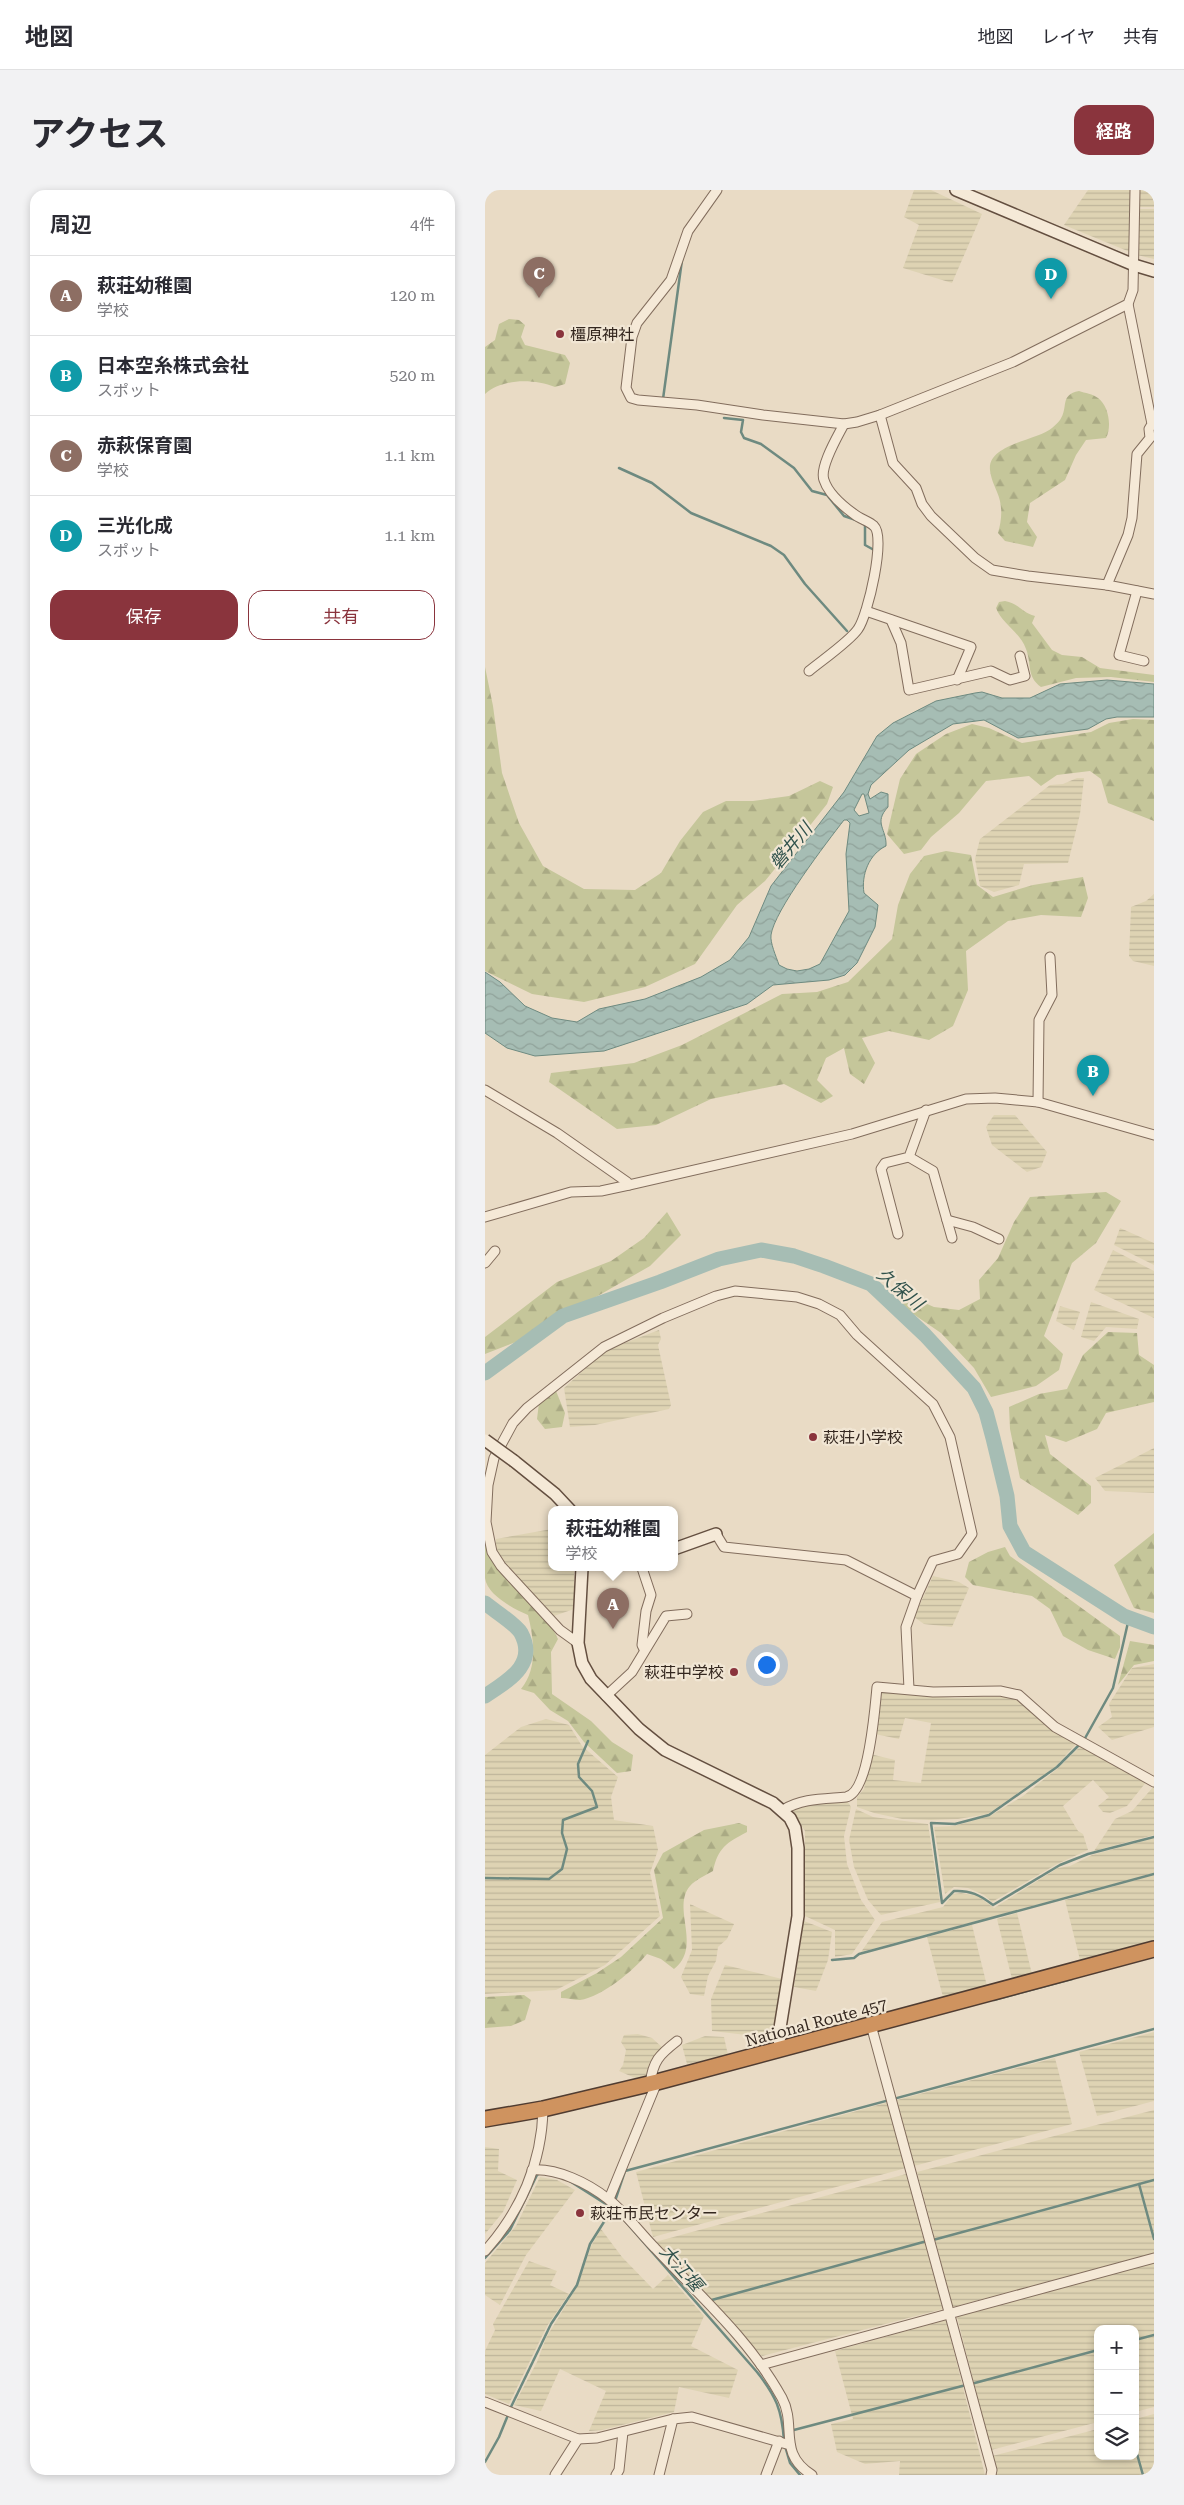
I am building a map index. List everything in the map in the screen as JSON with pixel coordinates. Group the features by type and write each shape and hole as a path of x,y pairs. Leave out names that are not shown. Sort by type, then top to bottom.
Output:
{"highway":[{"name":"National Route 457","path":"485,2119 543,2109 654,2083 1154,1949"}],"street":[{"path":"717,190 688,231 671,280 637,323 632,337 626,388 631,398 844,424 880,415 1013,362 1128,304"},
{"path":"957,190 1133,265 1154,271"},
{"path":"1107,584 1128,535 1132,518 1135,462 1137,454 1150,438 1149,429 1152,424 1128,304 1133,290 1135,190"},
{"path":"880,415 893,463 916,488 922,504 931,516 975,558 992,570 1028,576 1107,584 1154,594"},
{"path":"809,671 856,632 866,611 879,553 878,533 875,526 854,514 831,493 823,479 825,465 844,424"},
{"path":"1137,591 1119,655 1144,662"},
{"path":"866,611 971,647 957,680"},
{"path":"891,620 901,643 909,690 991,671 1011,680 1025,676 1020,656"},
{"path":"1038,1102 1039,1020 1052,994 1050,957"},
{"path":"485,1090 557,1133 627,1182 629,1186"},
{"path":"485,1217 571,1192 601,1191 629,1186 852,1134 966,1099 995,1098 1038,1102 1154,1135"},
{"path":"909,1157 926,1110"},
{"path":"898,1234 881,1169 885,1163 909,1157 933,1171 952,1238"},
{"path":"947,1220 973,1227 999,1239"},
{"path":"485,1263 495,1251"},
{"path":"578,1643 560,1630 501,1566 493,1552 486,1522 488,1485 494,1458 513,1423 527,1408 604,1347 663,1318 735,1291 797,1296 819,1304 840,1315 857,1335 933,1404 951,1437 972,1534 958,1554 933,1561 917,1596 907,1627 909,1689"},
{"path":"485,1440 514,1460 555,1494 566,1506"},
{"path":"678,1548 716,1534 724,1547 846,1560 917,1596"},
{"path":"582,1571 578,1643 582,1663 591,1679 639,1729 665,1750 773,1803 783,1810 795,1828 798,1848 798,1916 779,2034 780,2049"},
{"path":"643,1571 651,1595 642,1645 645,1649"},
{"path":"606,1696 632,1672 666,1616 687,1614"},
{"path":"783,1810 789,1806 819,1798 848,1797 854,1794 861,1783 870,1740 877,1687 933,1692 1000,1691 1019,1695 1055,1727 1154,1782"},
{"path":"871,2025 992,2470 991,2475"},
{"path":"609,2199 654,2083 653,2065 664,2051 677,2041"},
{"path":"485,2252 512,2217 526,2190 543,2129 543,2109"},
{"path":"532,2170 560,2172 609,2199 725,2323 761,2365 785,2406 790,2445 799,2467 812,2475"},
{"path":"761,2365 1154,2258"},
{"path":"485,2402 578,2439 623,2432 673,2419 692,2417 790,2445"},
{"path":"659,2475 673,2419"},
{"path":"615,2475 619,2470 623,2432"},
{"path":"555,2475 578,2439"},
{"path":"766,2475 779,2441"}],"shaded area":[{"path":"914,190 931,190 982,214 952,283 903,268 919,225 904,217"},
{"path":"1088,190 1130,190 1130,252 1064,225"},
{"path":"1137,190 1154,190 1154,207 1137,207"},
{"path":"1137,209 1154,209 1154,259 1137,255"},
{"path":"1077,778 1084,778 1080,814 1068,863 1024,864 1019,885 994,892 980,886 975,859 980,839 1050,785 1063,784"},
{"path":"1154,894 1154,966 1133,961 1129,956 1131,907 1146,901"},
{"path":"994,1115 1015,1115 1047,1152 1041,1167 1027,1172 992,1145 986,1127"},
{"path":"1120,1228 1154,1243 1154,1265 1114,1245"},
{"path":"1113,1250 1154,1271 1154,1318 1094,1290"},
{"path":"1091,1302 1139,1319 1137,1329 1106,1327 1094,1341 1081,1337"},
{"path":"1060,1306 1080,1312 1074,1330 1056,1321"},
{"path":"659,1330 661,1339 658,1345 671,1405 669,1409 595,1425 570,1427 564,1388 606,1350"},
{"path":"1154,1448 1154,1493 1105,1491 1095,1478"},
{"path":"548,1530 548,1571 574,1571 574,1609 554,1616 504,1563 496,1549 496,1539"},
{"path":"933,1576 959,1582 969,1588 952,1627 924,1624 914,1617"},
{"path":"1154,1664 1154,1727 1112,1740 1098,1727 1112,1717 1109,1704 1132,1668"},
{"path":"882,1692 955,1698 1012,1696 1052,1728 1077,1743 1055,1767 988,1814 958,1819 931,1820 902,1819 874,1813 857,1807 857,1797 864,1789 870,1754 895,1760 893,1780 921,1783 931,1723 905,1718 899,1739 875,1734"},
{"path":"546,1719 569,1725 582,1746 618,1777 611,1797 614,1820 653,1826 658,1850 650,1873 660,1916 605,1965 556,1990 485,1994 485,1755 521,1727"},
{"path":"1081,1746 1147,1781 1127,1806 1110,1813 1103,1812 1098,1806 1109,1797 1093,1780 1063,1806 1078,1831 1083,1834 1088,1850 1057,1864 992,1902 984,1895 968,1888 954,1887 945,1894 934,1827 954,1826 990,1816 1023,1796 1057,1769"},
{"path":"1154,1786 1154,1835 1094,1851 1115,1819 1132,1811"},
{"path":"847,1800 851,1807 844,1836 847,1864 861,1900 875,1920 852,1954 835,1957 835,1930 805,1916 805,1831 793,1813 794,1808 826,1801"},
{"path":"856,1809 873,1817 928,1824 940,1902 881,1915 868,1900 854,1867 849,1840"},
{"path":"1154,1838 1154,1873 861,1952 882,1922 943,1907 953,1894 961,1893 978,1896 994,1908 1058,1868 1070,1866 1092,1855"},
{"path":"1154,1875 1154,1941 1080,1960 1065,1900"},
{"path":"690,1904 734,1924 727,1939 718,1947 716,1961 708,1976 704,1996 690,1994 681,1977 692,1950"},
{"path":"1017,1913 1032,1974 1012,1979 997,1919"},
{"path":"804,1921 832,1932 828,1960 816,1991 794,1987"},
{"path":"972,1925 987,1986 943,1997 927,1937"},
{"path":"725,1965 782,1979 772,2032 755,2036 712,2031 711,1999"},
{"path":"1154,2032 1154,2101 1097,2116 1079,2052"},
{"path":"638,2034 652,2038 663,2048 650,2062 646,2076 635,2078 619,2071 623,2065 626,2050 621,2042 624,2035"},
{"path":"705,2036 724,2037 728,2055 687,2064 682,2045"},
{"path":"1055,2058 1072,2124 914,2166 897,2100"},
{"path":"889,2102 906,2168 653,2237 636,2172"},
{"path":"1154,2110 1154,2253 953,2307 917,2172"},
{"path":"485,2147 499,2149 498,2171 517,2180 503,2212 485,2234"},
{"path":"906,2174 943,2309 762,2356 655,2242"},
{"path":"540,2177 557,2180 575,2190 526,2255 500,2305 485,2295 485,2263 516,2226"},
{"path":"601,2229 622,2257 653,2289 668,2275 704,2316 691,2346 738,2370 729,2398 679,2387 674,2412 602,2430 589,2431 606,2391 560,2369 541,2411 514,2405 537,2362 546,2338 578,2285 591,2246"},
{"path":"529,2261 557,2271 550,2285 569,2294 547,2326 509,2404 485,2394 485,2351 495,2330 493,2324"},
{"path":"1154,2263 1154,2407 1139,2411 1139,2325 1094,2325 1094,2423 991,2450 957,2317"},
{"path":"946,2320 985,2475 899,2475 900,2461 865,2464 837,2452 831,2424 853,2419 835,2351"},
{"path":"1154,2414 1154,2475 996,2475 992,2456 1094,2430 1094,2460 1139,2460 1139,2418"}],"green space":[{"path":"509,319 519,320 525,325 521,337 525,345 565,355 570,363 565,384 555,387 528,381 510,383 501,385 485,394 485,347 495,340 499,324"},
{"path":"1079,391 1096,397 1105,406 1109,423 1106,438 1086,440 1076,455 1065,480 1030,503 1027,522 1037,537 1033,547 1005,541 998,533 1001,507 990,473 991,461 1005,448 1052,428 1063,415 1069,395"},
{"path":"1005,601 1035,616 1032,623 1052,650 1062,655 1082,657 1100,668 1154,675 1154,682 1111,677 1076,678 1041,687 1033,679 1028,654 1023,643 1002,619 996,608 999,602"},
{"path":"485,667 493,706 502,773 519,823 543,866 584,889 635,890 661,873 680,841 703,812 726,801 753,801 789,796 820,781 833,787 827,804 765,881 737,905 695,964 645,987 584,1002 532,994 485,971"},
{"path":"1133,719 1154,720 1154,821 1108,803 1101,779 1090,771 1057,775 1041,786 1029,776 986,781 959,813 931,837 921,850 904,854 887,834 900,779 916,754 946,734 972,724 989,728 1022,743 1091,732 1109,723"},
{"path":"946,851 971,855 977,885 993,897 1033,885 1083,877 1088,898 1081,917 1041,915 1008,921 966,951 968,990 953,1026 929,1040 889,1031 862,1038 875,1063 864,1084 850,1074 844,1048 826,1058 817,1080 833,1096 821,1103 784,1084 711,1099 656,1125 617,1129 549,1082 551,1073 634,1063 682,1045 782,994 817,992 848,982 892,939 898,905 910,874 924,856"},
{"path":"1106,1192 1121,1201 1096,1243 1072,1263 1044,1336 1063,1354 1059,1370 1036,1386 991,1397 974,1368 941,1333 900,1305 904,1294 934,1307 959,1310 980,1299 979,1280 998,1258 1014,1222 1030,1197"},
{"path":"667,1212 681,1235 650,1266 521,1340 485,1354 485,1337 557,1282 611,1261 644,1238"},
{"path":"1108,1332 1137,1333 1139,1355 1154,1365 1154,1402 1106,1413 1097,1429 1066,1442 1045,1435 1050,1454 1091,1486 1091,1503 1078,1515 1020,1478 1010,1429 1009,1407 1039,1394 1067,1389 1083,1355"},
{"path":"556,1391 565,1413 562,1427 545,1429 537,1419 539,1403"},
{"path":"1154,1533 1154,1613 1134,1608 1114,1565"},
{"path":"485,1542 499,1569 541,1613 558,1639 551,1652 552,1694 591,1721 612,1742 633,1755 631,1771 617,1773 584,1742 568,1721 550,1710 534,1693 521,1689 530,1672 533,1654 532,1634 528,1615 502,1601 487,1584 485,1578"},
{"path":"1005,1547 1010,1556 1120,1636 1120,1647 1115,1659 1088,1650 1063,1636 1050,1609 1032,1596 973,1585 965,1577 969,1562 988,1552"},
{"path":"1130,1641 1154,1645 1154,1661 1134,1665 1118,1685"},
{"path":"739,1823 747,1826 747,1832 728,1843 720,1851 713,1871 692,1884 685,1895 686,1950 682,1960 674,1969 661,1959 647,1954 626,1975 598,1994 580,2000 561,1998 561,1992 597,1973 621,1957 663,1918 654,1870 663,1853 704,1830"},
{"path":"524,1995 531,2000 525,2020 511,2026 485,2028 485,1997"}],"water":[{"path":"1107,680 1154,684 1154,717 1117,717 1106,719 1088,729 1018,738 984,720 953,724 909,750 871,785 868,794 870,799 881,792 888,794 888,807 881,817 886,846 875,854 867,866 863,886 864,893 878,905 875,927 857,963 845,975 829,980 773,985 747,1004 604,1051 535,1056 507,1048 485,1033 485,972 500,982 525,1006 552,1018 577,1022 599,1009 645,999 701,977 730,960 749,937 771,886 844,792 877,736 893,723 936,701 982,692 1002,698 1030,698 1060,684","holes":["862,794 864,794 869,813 859,816 854,810","844,820 850,823 846,854 849,911 820,964 809,969 797,971 787,969 779,965 772,946 771,935 774,924 802,877"]}],"waterway":[{"path":"663,399 682,260"},
{"path":"724,418 743,420 741,432 744,438 761,444 794,468 812,491 827,495 844,516 856,520"},
{"path":"619,468 652,483 691,513 771,546 784,555 805,584 847,631"},
{"path":"863,524 865,525 865,545 874,550"},
{"name":"久保川","path":"485,1373 563,1316 719,1259 761,1250 794,1256 824,1266 871,1284 925,1335 974,1388 986,1412 993,1438 1007,1496 1010,1526 1024,1552 1124,1616 1154,1627"},
{"name":"久保川","path":"485,1603 518,1629 525,1644 526,1654 518,1671 485,1696"},
{"path":"1084,1740 1113,1688 1129,1618"},
{"path":"485,1878 549,1879 562,1869 567,1849 562,1833 563,1820 597,1807 592,1791 579,1777 578,1764 588,1741"},
{"path":"1080,1744 1057,1767 989,1815 955,1824 931,1823 942,1903 954,1891 965,1891 984,1898 993,1905 1060,1865 1088,1854 1154,1837"},
{"path":"832,1960 854,1958 859,1954 1154,1874"},
{"path":"994,2000 1072,1979"},
{"path":"615,2201 625,2171 1154,2029"},
{"name":"大江堰","path":"485,2258 510,2230 537,2175 541,2173"},
{"name":"大江堰","path":"568,2180 612,2208"},
{"path":"933,2240 1154,2180"},
{"path":"1139,2184 1154,2239"},
{"path":"510,2409 551,2324 577,2285 590,2244 614,2206"},
{"name":"大江堰","path":"618,2213 764,2381 780,2412 784,2441"},
{"path":"708,2301 927,2241"},
{"path":"1139,2339 1154,2335"},
{"path":"971,2384 1094,2351"},
{"path":"790,2431 966,2385"},
{"path":"485,2462 499,2437 508,2415"},
{"name":"大江堰","path":"785,2446 790,2463 800,2475"},
{"path":"1139,2460 1143,2475"}],"place":[{"name":"赤萩保育園","path":"539,298"},
{"name":"三光化成","path":"1051,299"},
{"name":"橿原神社","path":"560,334"},
{"name":"日本空糸株式会社","path":"1093,1096"},
{"name":"萩荘小学校","path":"813,1437"},
{"name":"萩荘幼稚園","path":"613,1629"},
{"name":"萩荘中学校","path":"734,1672"},
{"name":"萩荘市民センター","path":"580,2213"}],"water label":[{"name":"磐井川","path":"791,846"}]}
